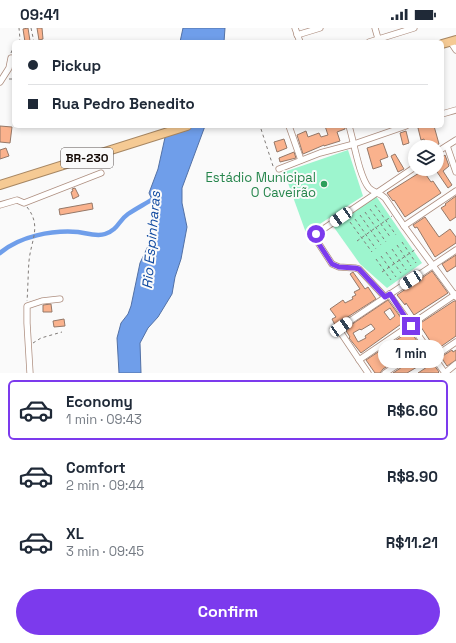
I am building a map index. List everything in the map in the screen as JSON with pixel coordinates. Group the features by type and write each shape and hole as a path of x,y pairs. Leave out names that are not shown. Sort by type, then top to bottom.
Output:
{"highway":[{"name":"BR-230","path":"0,185 181,128"}],"street":[{"path":"295,28 299,40"},
{"path":"297,35 320,28"},
{"path":"375,28 379,40"},
{"path":"382,40 414,28"},
{"path":"453,41 456,50"},
{"path":"2,80 9,68 11,58"},
{"path":"444,113 456,110"},
{"path":"290,128 301,160"},
{"path":"350,128 360,168 367,185 371,190 378,192 385,198 433,266 456,295 359,360"},
{"path":"279,169 320,152 354,144 400,128"},
{"path":"456,140 446,146 456,172"},
{"path":"408,172 316,234 317,241 332,264 339,267 359,269 387,296 445,373 456,364"},
{"path":"0,205 17,200 24,203 101,173"},
{"path":"404,226 456,191"},
{"path":"368,373 339,331 341,327 456,250"},
{"path":"30,373 27,306 42,301 60,299"},
{"path":"434,357 456,342"},
{"path":"386,373 426,346"}],"path":[{"path":"18,28 19,40"},
{"path":"31,28 34,40"},
{"path":"11,58 12,48"},
{"path":"2,80 12,79"},
{"path":"262,129 273,166 276,169 279,169"},
{"path":"24,203 33,217 35,230 29,260 27,306"},
{"path":"375,205 396,235"},
{"path":"370,209 391,238"},
{"path":"365,212 386,242"},
{"path":"357,241 396,214"},
{"path":"360,215 381,245"},
{"path":"355,219 376,249"},
{"path":"350,222 372,252"},
{"path":"402,242 416,263"},
{"path":"397,245 411,266"},
{"path":"383,271 420,246"},
{"path":"392,249 406,270"},
{"path":"386,252 401,273"},
{"path":"381,256 396,277"},
{"path":"376,259 383,271 391,280"},
{"path":"28,346 41,338 62,332"}],"green space":[{"name":"Estádio Municipal O Caveirão","path":"348,150 363,196 306,233 284,172"},
{"path":"376,196 422,263 387,288 360,264 333,226"}],"water":[{"path":"183,28 225,28 224,40 180,40"},
{"name":"Rio Espinharas","path":"182,128 204,128 182,188 182,203 187,227 181,259 175,277 172,294 158,317 148,328 140,343 141,373 119,373 117,338 121,323 128,314 131,306 140,263 149,244 153,202 149,193 158,169 166,133"}],"building":[{"path":"28,28 30,40 25,40 23,29"},
{"path":"37,28 42,28 43,39 39,40"},
{"path":"0,126 12,127 10,143 0,142"},
{"path":"326,128 345,128 337,132 340,141 324,145 303,154 297,135 306,131 308,137 319,133 321,137 328,135"},
{"path":"418,128 435,128 438,140 421,140"},
{"path":"406,131 408,143 403,145 400,133"},
{"path":"284,139 287,148 277,152 274,142"},
{"path":"383,143 388,157 380,160 382,166 373,169 367,148"},
{"path":"6,148 9,156 0,159 0,150"},
{"path":"294,152 296,158 280,162 279,158"},
{"path":"395,154 404,169 398,172 391,156"},
{"path":"445,155 449,166 444,170"},
{"path":"444,173 452,185 448,188 440,176 444,176"},
{"path":"414,176 427,176 431,182 433,181 441,193 405,217 394,200 393,201 387,193"},
{"path":"75,188 79,196 73,199 71,192 73,191 72,189"},
{"path":"456,196 456,217 450,221 441,208"},
{"path":"92,203 93,209 60,215 59,209"},
{"path":"425,217 439,237 450,229 456,237 456,243 435,257 417,227 415,228 413,225"},
{"path":"456,255 456,266 447,272 442,264"},
{"path":"432,271 448,293 414,315 406,303 405,305 397,295"},
{"path":"353,272 365,289 368,287 376,299 335,325 332,319 336,317 330,309 343,300 345,303 353,299 352,297 356,295 354,292 360,289 350,274"},
{"path":"388,300 404,322 361,353 349,338 350,337 345,329","holes":["390,308 395,316 390,320 384,312","371,324 375,329 365,336 366,338 358,342 353,333"]},
{"path":"456,301 456,336 436,350 419,324"},
{"path":"51,304 52,312 43,312 43,305"},
{"path":"64,319 65,326 54,327 53,321"},
{"path":"410,331 420,345 383,369 380,373 375,373 366,360"},
{"path":"452,350 453,352 456,350 456,360 447,366 441,357"},
{"path":"425,352 439,372 438,373 418,373 427,367 422,360 415,365 417,367 407,373 393,373"}],"waterway":[{"name":"Rio Espinharas","path":"0,253 17,242 47,233 78,232 95,235 105,234 113,230 128,214 156,197"}],"place":[{"name":"Estádio Municipal O Caveirão","path":"324,184"}],"route":[{"path":"316,234 317,241 332,264 339,267 359,269 385,297 390,294 411,326"}]}
